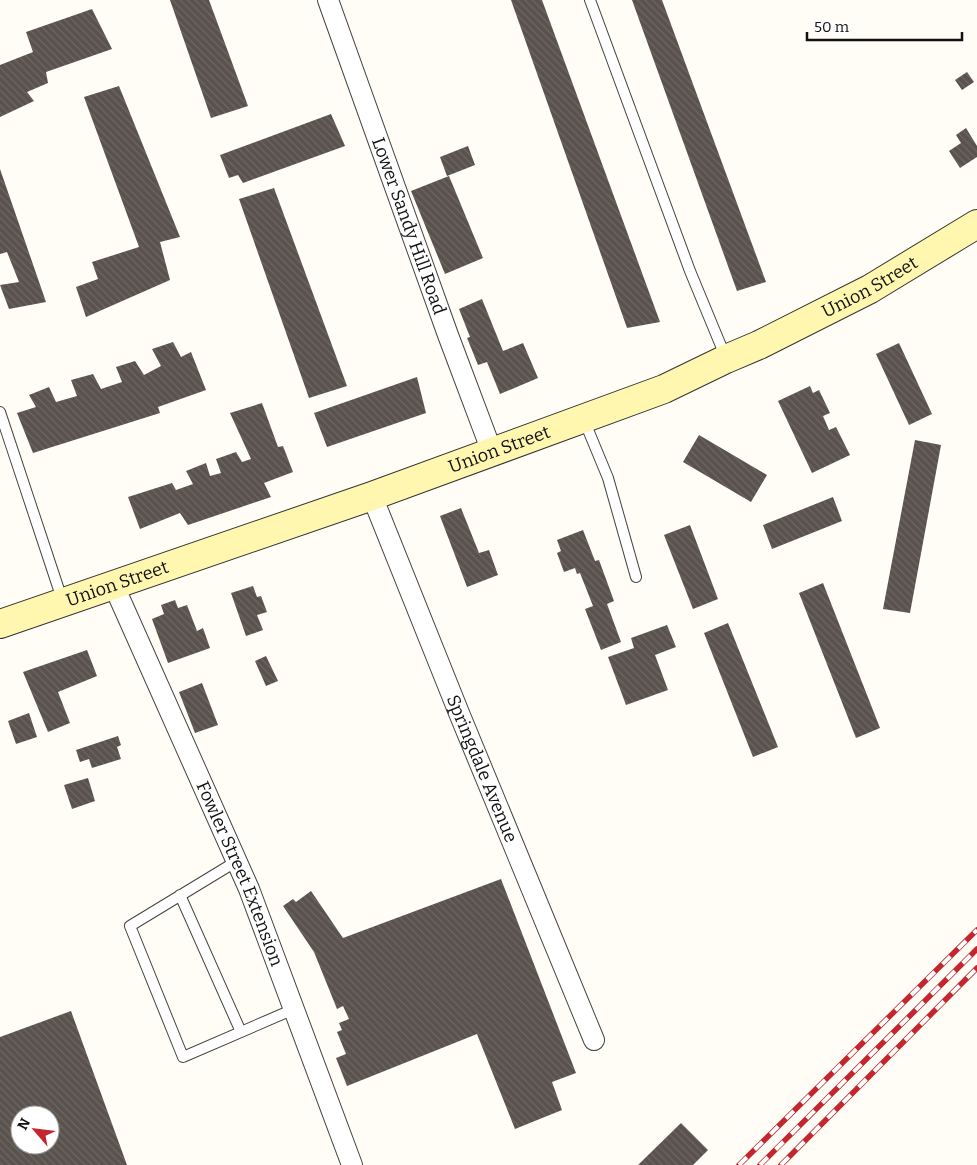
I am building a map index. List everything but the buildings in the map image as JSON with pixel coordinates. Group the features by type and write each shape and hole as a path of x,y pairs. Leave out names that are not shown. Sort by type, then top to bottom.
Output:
{"main road":[{"name":"Union Street","path":"0,624 372,496 664,389 759,345 870,289 977,224"}],"street":[{"name":"Lower Sandy Hill Road","path":"328,0 492,452"},
{"name":"Springdale Avenue","path":"372,496 594,1040"},
{"name":"Fowler Street Extension","path":"114,586 249,889 352,1165"}],"lane":[{"path":"590,0 690,272 726,359"},
{"path":"0,412 63,602"},
{"path":"583,420 608,478 636,577"},
{"path":"237,861 130,926 183,1057 294,1009"},
{"path":"180,895 241,1032"}],"railway":[{"path":"739,1165 977,930"},
{"path":"760,1165 977,949"},
{"path":"781,1165 977,968"}]}
